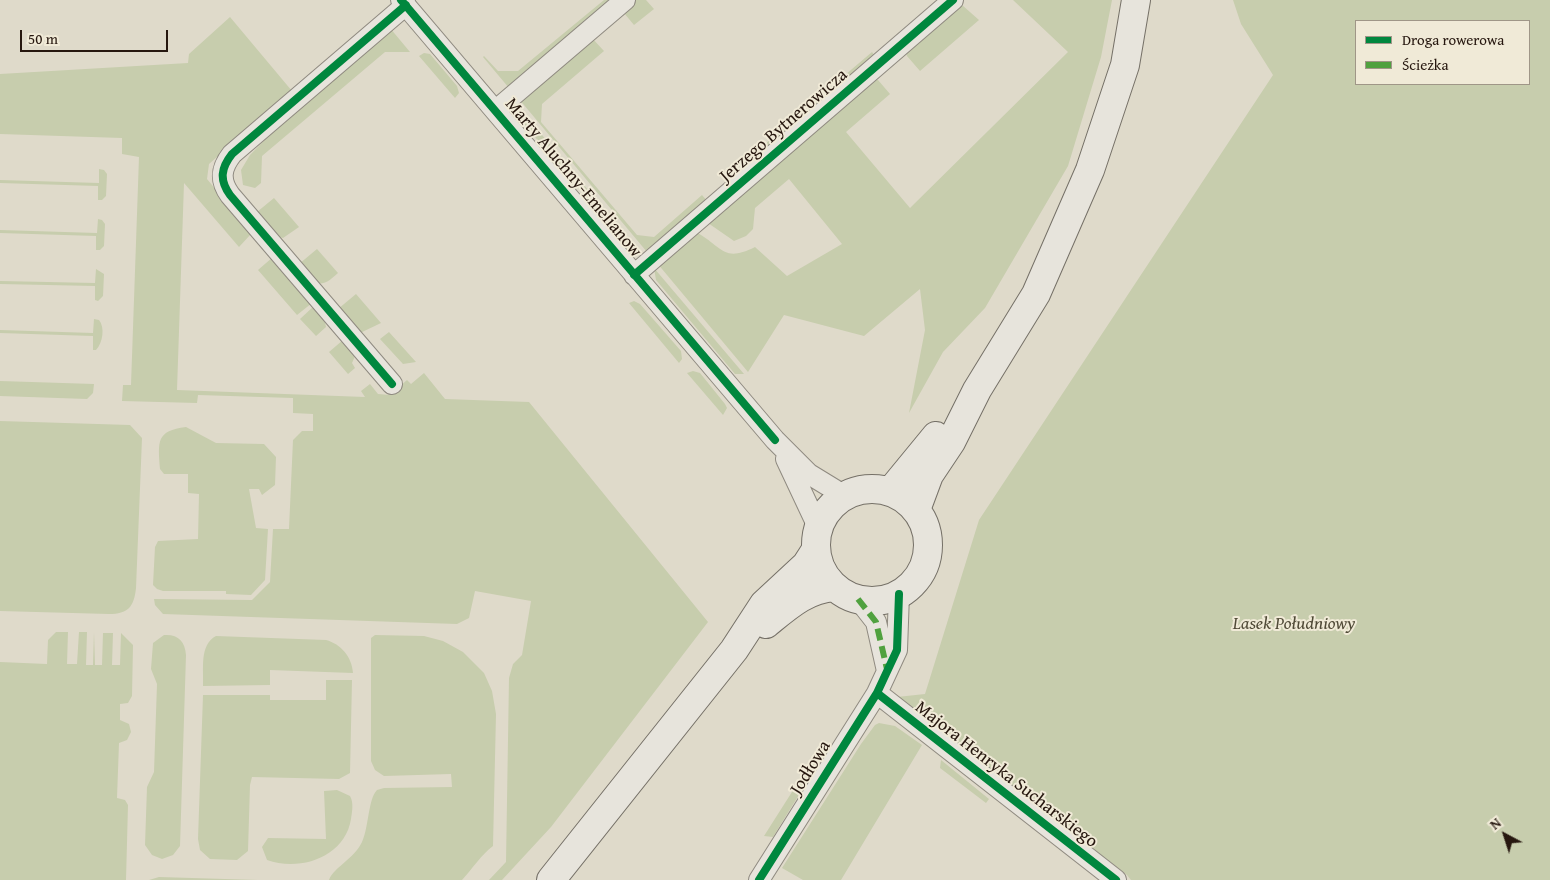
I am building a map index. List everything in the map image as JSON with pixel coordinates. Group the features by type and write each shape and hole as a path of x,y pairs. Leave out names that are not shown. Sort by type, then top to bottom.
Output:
{"main road":[{"path":"916,510 929,475 951,442 977,390 1036,294 1090,170 1125,66 1136,0"},
{"path":"890,492 977,390"},
{"path":"551,880 734,650 764,604 806,566 816,539 827,511 845,496 857,491 875,488 890,492 906,500 916,510 926,527 928,546 924,566 914,582 899,594 884,600 858,599 849,597 834,587 816,561 816,539"},
{"path":"734,650 794,602 822,588 834,587"}],"street":[{"path":"496,110 625,0"},
{"name":"Jerzego Bytnerowicza","path":"634,275 953,0"},
{"name":"Marty Aluchny-Emelianow","path":"392,384 230,195 225,188 222,174 223,168 232,154 403,3 775,440 809,474 845,496"},
{"name":"Marty Aluchny-Emelianow","path":"775,440 794,473 816,539"},
{"name":"Jodłowa","path":"759,880 877,693 898,650 899,594"},
{"path":"858,599 876,622 887,671"},
{"name":"Majora Henryka Sucharskiego","path":"877,693 1116,880"}],"green space":[{"path":"604,0 614,0 509,88 483,57 498,71 518,71"},
{"path":"636,0 646,0 654,9 634,25 624,13 626,8"},
{"path":"1013,0 1112,0 1101,57 1068,166 985,308 943,352 909,413 925,330 920,289 864,336 784,315 748,372 657,263 696,232 729,253 736,254 755,247 787,276 842,244 789,179 755,208 753,229 746,236 734,241 708,223 875,80 878,80 890,94 846,132 910,208 1068,52"},
{"name":"Lasek Południowy","path":"1233,0 1550,0 1550,880 1131,880 897,697 925,694 979,520 1273,75 1241,24"},
{"path":"962,5 979,20 920,71 906,53"},
{"path":"230,17 292,91 209,164 207,179 251,234 239,247 184,183 177,390 365,397 361,391 370,384 378,394 390,395 407,380 411,384 424,373 445,399 529,402 708,622 551,827 502,880 489,880 506,862 509,678 513,664 522,655 531,601 475,591 469,618 457,624 163,614 155,605 154,599 252,600 270,582 273,529 289,529 293,440 302,431 313,431 313,414 293,413 293,398 198,395 197,403 122,401 123,385 131,385 139,157 122,154 122,138 0,134 0,74 188,63 189,54"},
{"path":"390,28 410,52 385,52 262,156 261,183 255,188 243,185 241,170 250,155 291,113"},
{"path":"591,37 604,51 542,104 541,122 637,235 654,237 702,195 708,202 647,252 519,99"},
{"path":"872,52 874,55 818,108 811,104"},
{"path":"424,53 430,54 457,86 459,93 455,98 419,56"},
{"path":"516,104 625,234 623,240 518,117"},
{"path":"795,119 799,125 751,164 747,159"},
{"path":"99,169 104,170 107,174 106,196 102,200 98,200 98,186 0,183 0,180 99,183"},
{"path":"274,198 299,227 283,238 276,236 257,212"},
{"path":"98,219 102,220 105,224 104,246 100,250 96,250 96,236 0,233 0,230 97,233"},
{"path":"317,249 338,273 323,283 316,283 299,264"},
{"path":"273,257 312,303 297,315 258,270"},
{"path":"654,268 744,374 735,374 656,280"},
{"path":"96,269 104,274 103,296 98,301 95,300 95,286 0,284 0,281 95,283"},
{"path":"356,294 381,323 358,334 338,309"},
{"path":"634,301 640,304 681,351 682,359 679,363 629,303"},
{"path":"314,306 324,317 326,327 316,336 300,319"},
{"path":"94,319 99,320 103,331 102,339 96,350 93,350 93,336 0,333 0,330 93,333"},
{"path":"389,332 416,362 403,364 380,339"},
{"path":"343,340 356,354 352,363 355,368 348,374 329,352"},
{"path":"693,371 700,373 725,404 727,408 723,415 687,373"},
{"path":"0,381 94,384 93,393 87,399 0,396"},
{"path":"0,421 130,425 142,438 136,588 132,605 125,611 109,614 0,611"},
{"path":"186,427 216,443 264,444 276,457 275,485 262,495 259,489 249,489 256,528 268,529 265,580 251,595 226,594 226,591 163,591 153,585 155,547 158,541 198,539 199,494 188,493 188,474 164,474 160,469 159,444 161,439 169,431"},
{"path":"56,632 68,632 67,664 77,664 79,632 87,632 86,665 93,665 94,632 95,665 102,665 103,633 113,633 112,665 120,665 121,633 133,645 132,696 128,703 120,704 120,720 129,724 131,732 127,740 119,743 117,798 125,800 128,805 126,880 0,880 0,662 47,664 48,640"},
{"path":"164,635 180,639 186,655 180,846 173,855 162,859 152,855 145,845 147,787 154,772 157,684 151,669 153,643"},
{"path":"375,635 424,636 443,641 463,652 484,673 492,691 496,714 493,846 462,880 329,880 362,842 372,800 377,790 384,788 452,787 451,774 384,776 375,770 371,761 371,638"},
{"path":"216,636 326,640 345,652 353,673 270,670 270,685 203,686 203,658 207,645"},
{"path":"326,680 352,680 350,773 339,779 252,777 250,785 248,851 237,860 210,859 200,850 198,839 203,695 270,695 270,700 326,700"},
{"path":"879,723 895,726 922,745 841,880 803,880 782,868 861,744 875,725"},
{"path":"818,751 824,754 773,837 764,836"},
{"path":"941,760 989,799 986,803 940,768"},
{"path":"337,790 350,796 352,805 351,819 347,832 340,843 330,852 306,862 293,864 267,860 262,847 268,838 326,839 324,791"},
{"path":"159,877 258,880 149,880"}],"marked path":[{"path":"858,599 876,622 887,669"}],"cycle path":[{"path":"401,0 775,440"},
{"path":"634,275 953,0"},
{"path":"392,384 230,195 226,190 223,174 232,154 406,5"},
{"path":"759,880 877,693 897,650 899,594"},
{"path":"877,693 1116,880"}]}
